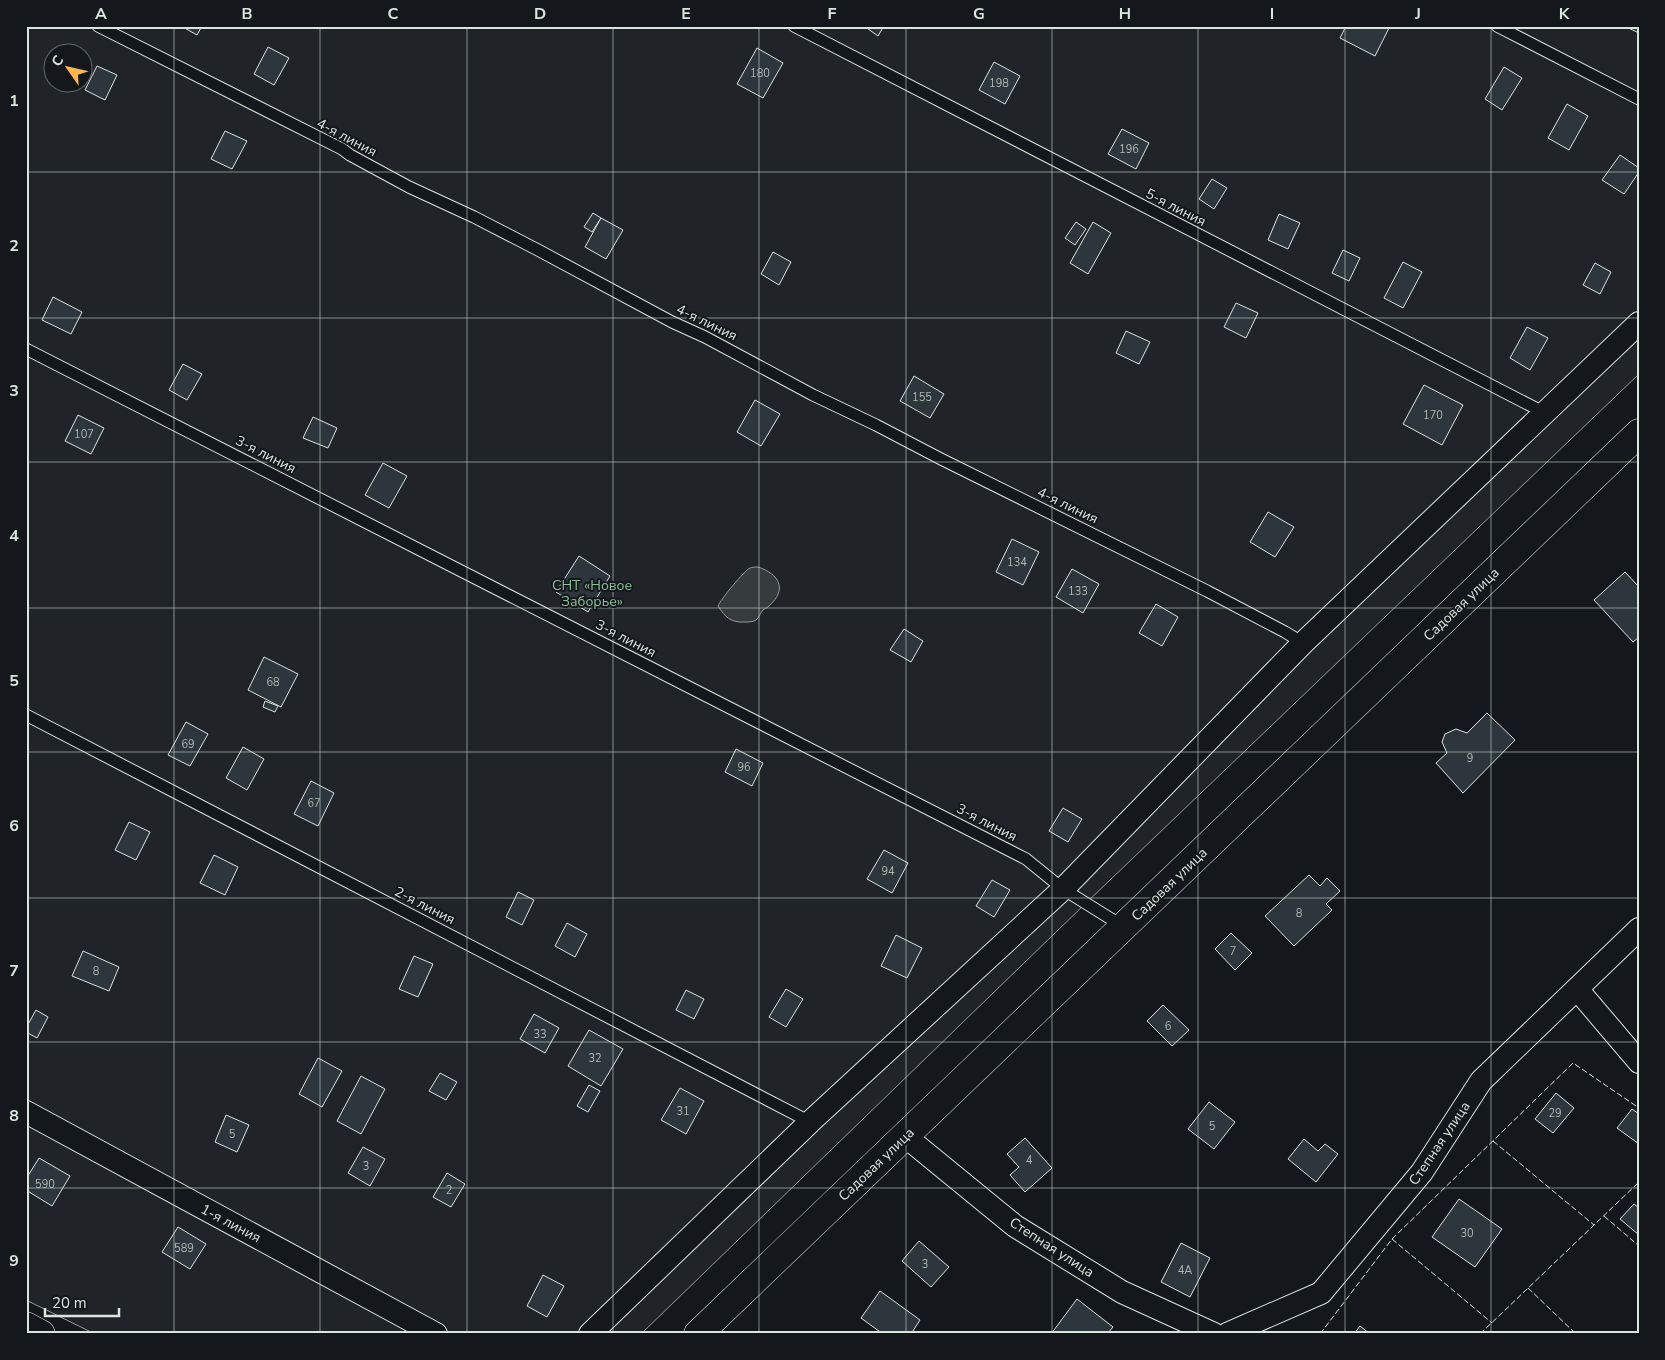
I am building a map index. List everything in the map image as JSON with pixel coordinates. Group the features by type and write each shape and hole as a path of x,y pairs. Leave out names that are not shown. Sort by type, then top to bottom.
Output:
{"main road":[{"name":"Садовая улица","path":"698,1334 1639,434"},
{"path":"26,1326 41,1334"}],"street":[{"path":"590,1334 810,1122 1063,889 1303,643 1639,323"},
{"name":"Степная улица","path":"1227,1334 1321,1293 1422,1172 1481,1080 1639,929"},
{"path":"1577,988 1639,1062"},
{"name":"1-я линия","path":"26,1112 436,1334"},
{"name":"Степная улица","path":"905,1136 1015,1226 1122,1292 1214,1334"}],"lane":[{"name":"4-я линия","path":"98,26 342,149 409,187 474,217 538,250 813,395 876,425 1008,494 1207,591 1303,643"},
{"name":"5-я линия","path":"794,26 1545,413"},
{"path":"1497,26 1639,99"},
{"name":"3-я линия","path":"26,348 1026,859 1063,889 1124,927"},
{"name":"2-я линия","path":"26,715 810,1122"}],"green space":[{"name":"СНТ «Новое Заборье»","path":"26,26 1639,26 1639,374 1086,903 641,1334 95,1334 26,1300"}],"shaded area":[{"path":"758,567 776,578 779,588 778,594 775,600 763,610 756,620 740,622 732,620 718,606 743,574 750,568"}],"building":[{"path":"181,26 202,26 197,35"},
{"path":"864,26 884,26 878,36"},
{"path":"1346,26 1390,26 1375,56 1340,38"},
{"path":"1624,26 1639,26 1639,33"},
{"path":"268,47 289,58 274,85 254,74"},
{"path":"757,48 783,63 763,98 737,84"},
{"path":"994,62 1020,76 1005,104 979,90"},
{"path":"97,66 117,75 105,100 89,92 92,92 92,76"},
{"path":"1504,67 1522,78 1502,110 1485,99"},
{"path":"1567,104 1588,116 1569,150 1548,138"},
{"path":"1122,129 1149,143 1136,169 1108,154"},
{"path":"225,131 247,141 232,169 211,159"},
{"path":"1620,155 1639,168 1639,172 1624,194 1602,180"},
{"path":"1212,179 1227,188 1214,209 1199,199"},
{"path":"593,213 601,218 592,232 584,227"},
{"path":"1279,214 1300,223 1288,249 1268,240"},
{"path":"601,218 623,230 606,259 585,247"},
{"path":"1076,222 1086,229 1075,245 1065,238"},
{"path":"1093,222 1111,233 1088,274 1070,263"},
{"path":"1343,250 1360,258 1349,281 1332,273"},
{"path":"773,252 791,262 779,285 761,274"},
{"path":"1403,262 1422,272 1403,308 1384,298"},
{"path":"1595,263 1611,272 1600,294 1583,285"},
{"path":"53,297 82,312 71,334 42,320"},
{"path":"1236,303 1258,313 1246,338 1224,327"},
{"path":"1527,327 1548,338 1530,370 1510,358"},
{"path":"1126,331 1150,342 1139,364 1116,353"},
{"path":"183,364 202,374 187,400 169,390"},
{"path":"914,376 944,394 930,418 900,401"},
{"path":"1424,385 1463,405 1442,445 1403,424"},
{"path":"755,400 780,414 761,446 737,432"},
{"path":"78,415 104,428 91,454 65,441"},
{"path":"313,417 337,428 328,448 303,438"},
{"path":"383,463 407,476 389,508 365,495"},
{"path":"1268,512 1294,527 1275,557 1250,542"},
{"path":"1012,539 1039,552 1023,585 996,572"},
{"path":"579,556 610,576 588,612 556,592"},
{"path":"1072,569 1099,584 1083,613 1056,597"},
{"path":"1625,572 1639,587 1639,637 1633,642 1594,600"},
{"path":"1156,604 1178,617 1162,646 1139,633"},
{"path":"904,629 923,641 911,662 890,650"},
{"path":"264,657 298,674 281,707 248,690"},
{"path":"265,701 278,706 275,712 263,707"},
{"path":"1487,713 1515,740 1463,793 1436,763 1447,753 1442,742 1445,734 1456,729 1467,733"},
{"path":"186,722 208,734 190,766 168,755"},
{"path":"243,747 264,759 247,790 226,778"},
{"path":"736,749 763,763 752,786 725,772"},
{"path":"311,781 334,793 318,826 294,814"},
{"path":"1063,808 1082,819 1068,842 1049,831"},
{"path":"129,822 150,832 136,860 115,850"},
{"path":"884,850 908,863 892,893 867,879"},
{"path":"214,855 238,867 225,895 200,883"},
{"path":"1309,875 1320,886 1327,878 1340,891 1326,904 1332,910 1294,946 1265,916"},
{"path":"992,880 1010,890 994,917 976,906"},
{"path":"518,892 534,900 522,925 506,917"},
{"path":"567,923 587,934 575,957 555,946"},
{"path":"1231,933 1252,953 1235,970 1215,949"},
{"path":"896,935 922,948 907,978 881,966"},
{"path":"83,951 119,967 109,991 72,976"},
{"path":"414,956 433,964 418,997 399,989"},
{"path":"786,989 803,999 786,1027 769,1017"},
{"path":"686,990 704,999 694,1019 676,1010"},
{"path":"1163,1005 1189,1030 1172,1046 1147,1021"},
{"path":"36,1010 48,1017 37,1038 26,1032 26,1028"},
{"path":"534,1014 559,1028 545,1053 520,1039"},
{"path":"589,1030 623,1049 601,1086 568,1066"},
{"path":"318,1058 342,1071 322,1107 299,1094"},
{"path":"440,1073 457,1082 446,1100 429,1091"},
{"path":"361,1076 385,1089 361,1134 337,1121"},
{"path":"589,1085 600,1091 588,1112 577,1106"},
{"path":"680,1088 704,1101 686,1134 661,1120"},
{"path":"1556,1093 1574,1108 1553,1133 1535,1119"},
{"path":"1209,1102 1235,1122 1214,1149 1188,1129"},
{"path":"1632,1109 1639,1114 1639,1144 1617,1128"},
{"path":"226,1115 249,1125 237,1152 215,1142"},
{"path":"1025,1138 1052,1168 1025,1192 1010,1175 1019,1167 1007,1154"},
{"path":"1304,1139 1318,1151 1325,1144 1338,1154 1316,1182 1288,1159"},
{"path":"363,1147 385,1159 370,1186 348,1173"},
{"path":"39,1158 70,1176 52,1206 26,1190 26,1179"},
{"path":"447,1173 465,1184 451,1207 433,1197"},
{"path":"1459,1199 1502,1229 1475,1267 1432,1237"},
{"path":"1634,1204 1639,1208 1639,1235 1620,1219"},
{"path":"178,1227 206,1244 190,1269 162,1252"},
{"path":"919,1241 949,1267 931,1287 902,1261"},
{"path":"1181,1243 1210,1258 1190,1297 1161,1282"},
{"path":"543,1275 564,1286 547,1317 527,1306"},
{"path":"880,1291 920,1320 911,1334 883,1334 861,1318"},
{"path":"1077,1299 1113,1327 1107,1334 1051,1334"},
{"path":"1360,1326 1370,1334 1354,1334"}],"fence":[{"path":"1320,1334 1392,1239 1573,1063 1639,1108"},
{"path":"1493,1141 1594,1225"},
{"path":"1480,1334 1639,1182"},
{"path":"1604,1216 1639,1246"},
{"path":"1392,1239 1492,1323"},
{"path":"1528,1288 1576,1334"}]}
